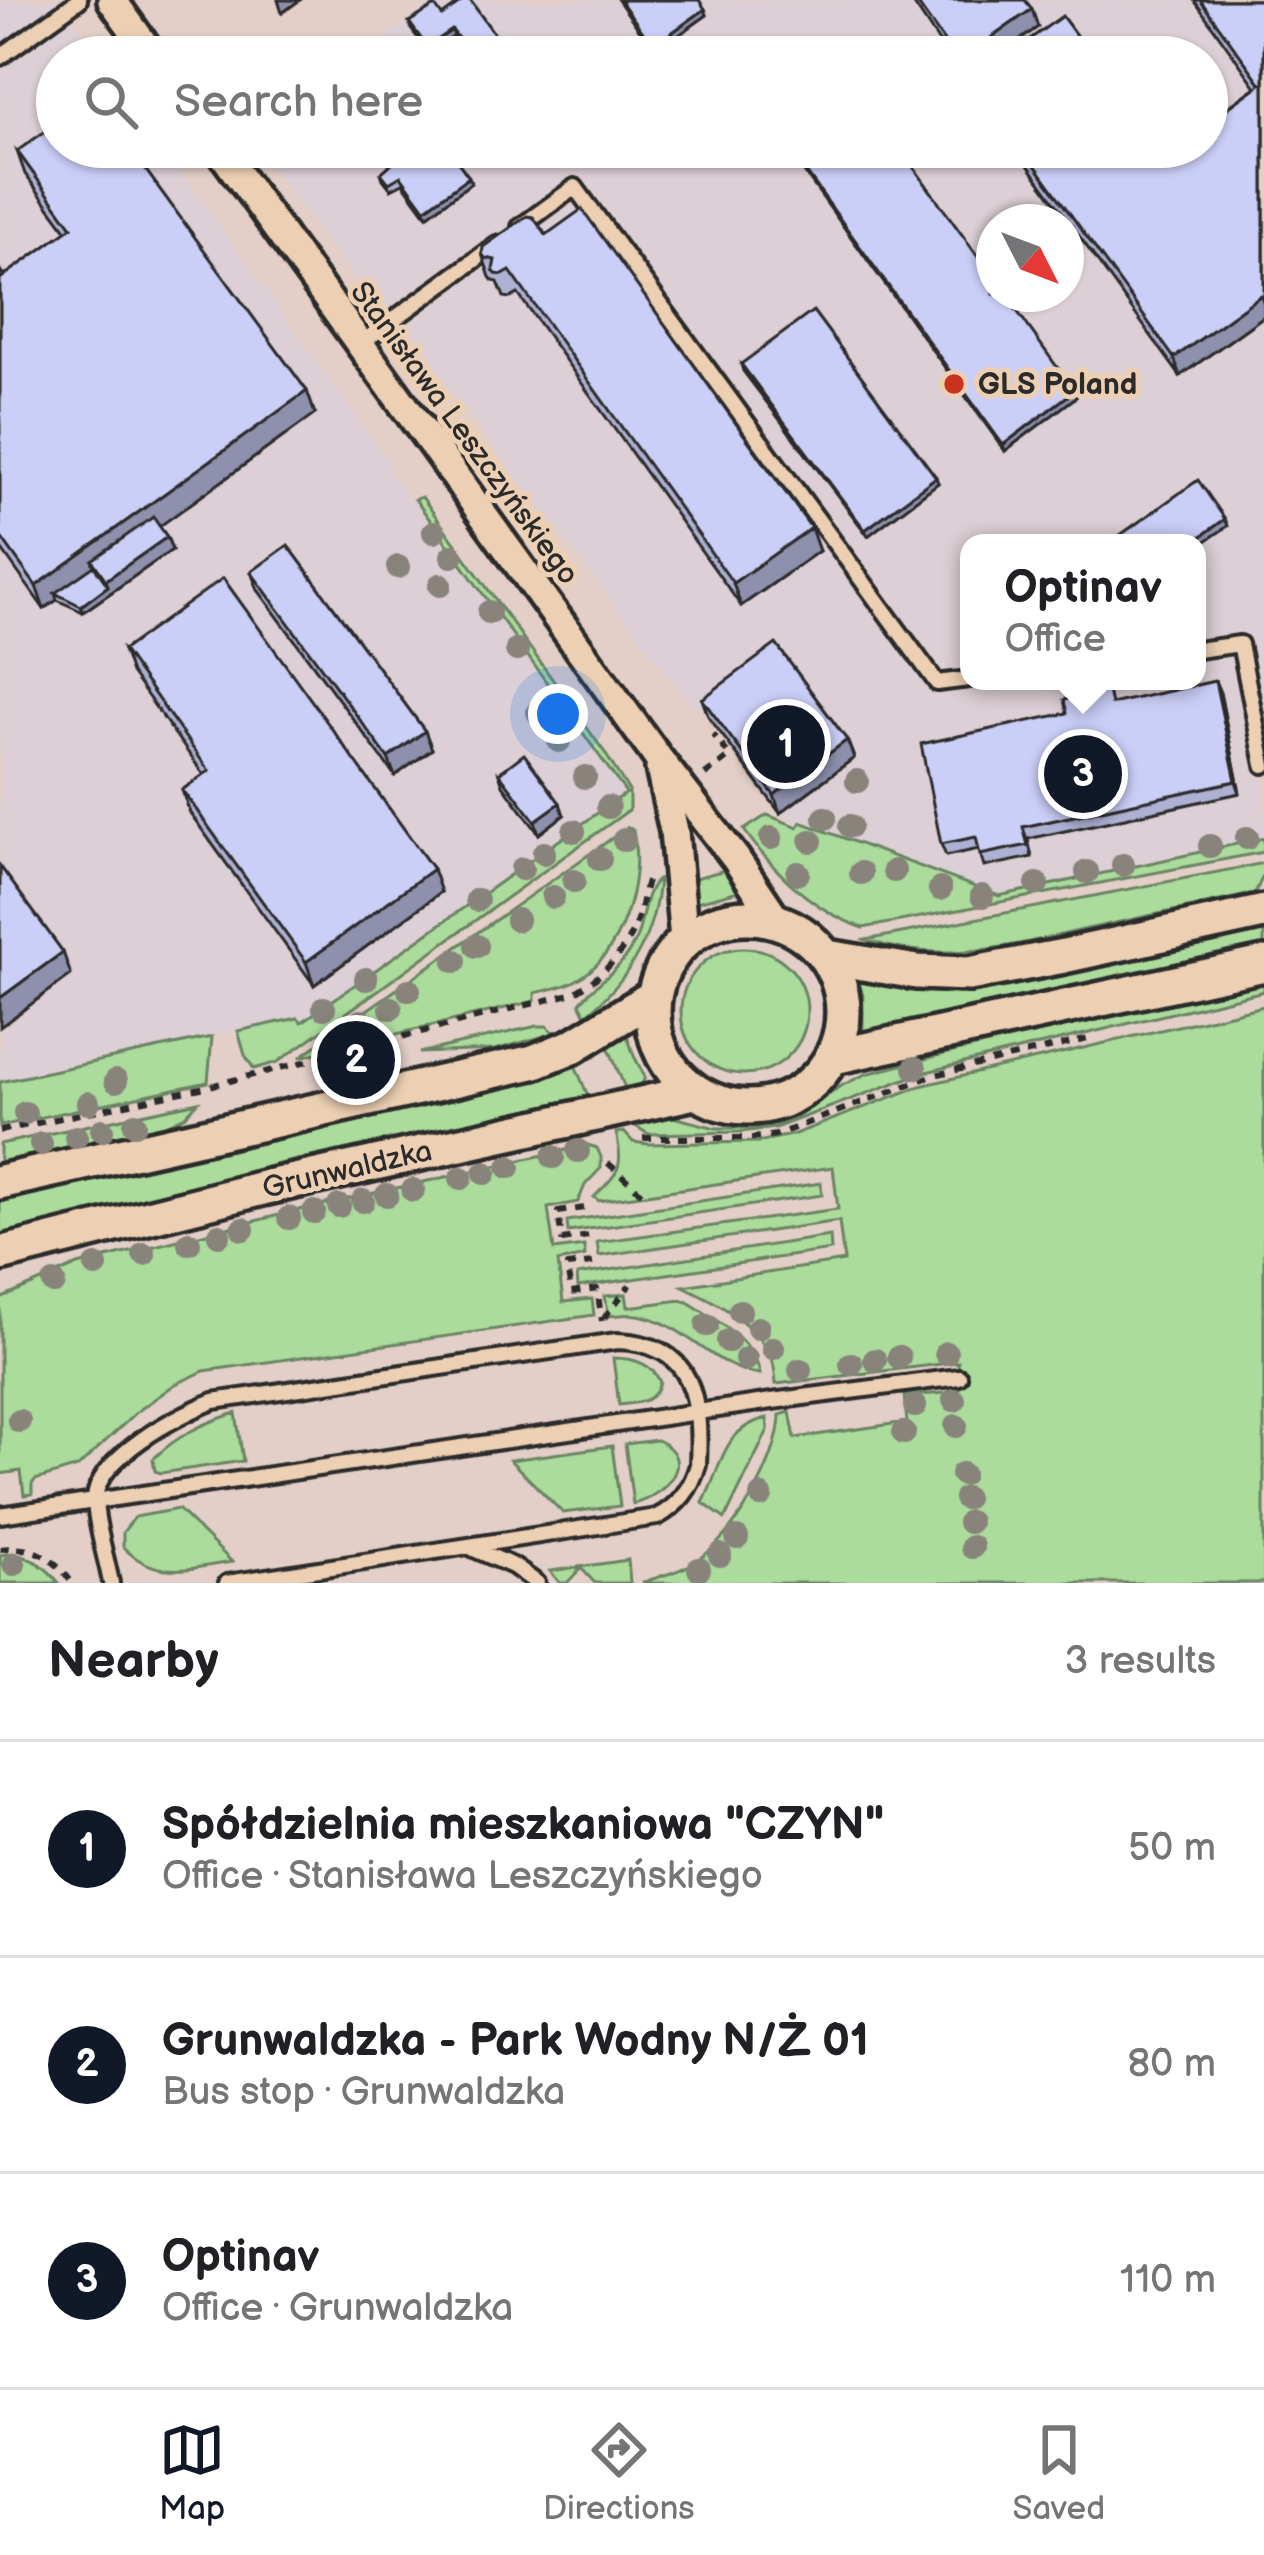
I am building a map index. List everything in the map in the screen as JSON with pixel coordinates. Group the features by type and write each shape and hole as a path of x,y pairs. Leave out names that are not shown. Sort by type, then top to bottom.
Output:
{"street":[{"path":"112,0 139,36"},
{"name":"Stanisława Leszczyńskiego","path":"233,168 777,920"},
{"name":"Stanisława Leszczyńskiego","path":"658,758 674,830 684,940"},
{"path":"826,957 917,972 969,974 1264,912"},
{"path":"744,916 777,920 805,934 826,957 841,988 843,1023 833,1057 808,1087 772,1105 732,1107 695,1092 669,1067 654,1034 653,997 664,966 684,940 712,923 744,916"},
{"path":"833,1057 1264,964"},
{"name":"Grunwaldzka","path":"0,1182 533,1063 573,1046 653,997"},
{"name":"Grunwaldzka","path":"0,1254 263,1188 695,1092"}],"lane":[{"path":"0,57 79,0"},
{"path":"360,344 575,187 938,683 960,680"},
{"path":"1206,649 1240,644 1264,765"},
{"path":"111,1583 95,1503 98,1485 149,1433 197,1407 617,1341 651,1346 677,1362 692,1383 698,1465 688,1491 670,1510 644,1521 227,1583"},
{"path":"0,1515 959,1377"},
{"path":"470,1547 513,1566 537,1583"}],"path":[{"path":"702,778 730,756 713,734"},
{"path":"0,1131 206,1087 568,996 595,980 618,956 637,922 647,880 658,873"},
{"path":"623,1106 630,1130 644,1138 776,1135 931,1076 1108,1034"},
{"path":"608,1163 648,1199"},
{"path":"584,1208 558,1212 562,1240 590,1236"},
{"path":"593,1263 567,1266 571,1293 597,1289 602,1321 630,1285"},
{"path":"0,1549 30,1549 46,1555 71,1583"}],"shaded area":[{"path":"0,0 59,0 85,36 36,36 36,168 179,168 390,464 387,468 411,501 415,499 626,793 301,1022 297,1018 0,1082"},
{"path":"436,0 1264,0 1264,838 999,896 781,815 709,716 688,701 443,381 401,339 271,168 1228,168 1228,36 387,36"}],"green space":[{"path":"422,497 603,750 629,791 629,810 278,1062 254,1069 238,1031 298,1018 302,1022 626,793 415,499"},
{"path":"767,815 798,827 801,822 999,896 1264,838 1264,852 863,928 811,901 768,861 744,830"},
{"path":"628,827 633,830 636,850 632,894 616,937 590,971 568,984 535,993 535,1001 300,1057"},
{"path":"1264,863 1255,893 1013,945 925,952 866,940"},
{"path":"729,869 741,886 739,891 694,900 695,878"},
{"path":"659,879 652,919 637,955 615,987 586,1015 580,1003 630,951 650,890"},
{"path":"1264,927 1264,946 863,1031 862,978 955,989"},
{"path":"744,948 768,953 788,967 802,987 807,1011 802,1035 788,1055 768,1069 744,1074 720,1069 700,1055 686,1035 681,1011 686,987 700,967 720,953"},
{"path":"1264,983 1264,991 918,1074 775,1128 648,1134 633,1122 669,1116 716,1128 765,1128 796,1118 866,1074"},
{"path":"1264,1006 1264,1583 642,1583 688,1566 725,1535 763,1475 780,1415 790,1412 795,1438 907,1422 904,1396 959,1392 958,1362 776,1384 772,1358 754,1332 721,1306 683,1286 844,1261 839,1221 599,1256 597,1242 838,1209 833,1167 599,1201 594,1197 619,1162 616,1133 648,1144 758,1142 795,1134 920,1086"},
{"path":"547,1026 555,1033 495,1050 419,1053"},
{"path":"622,1035 628,1038 645,1077 642,1084 625,1088 608,1046"},
{"path":"212,1037 208,1082 0,1126 0,1082"},
{"path":"575,1065 588,1096 279,1164 0,1236 0,1200 308,1133"},
{"path":"198,1102 185,1116 155,1130 0,1163 0,1144"},
{"path":"588,1145 597,1148 601,1168 585,1185 578,1202 548,1208 554,1250 584,1246 585,1256 558,1262 563,1302 592,1299 594,1315 204,1371 138,1411 78,1467 35,1480 32,1494 24,1495 21,1471 0,1474 0,1299 78,1265"},
{"path":"821,1183 822,1195 568,1232 567,1221"},
{"path":"830,1236 831,1250 578,1287 577,1275"},
{"path":"626,1294 628,1307 688,1302 742,1341 760,1374 730,1365 662,1322 638,1315 609,1316 605,1296"},
{"path":"613,1358 652,1370 660,1382 654,1394 645,1401 619,1405"},
{"path":"236,1413 243,1461 155,1471 153,1459 172,1443"},
{"path":"767,1418 768,1430 725,1519 703,1503 719,1463 740,1431"},
{"path":"657,1440 670,1448 676,1467 665,1486 633,1504 625,1444"},
{"path":"612,1446 620,1506 563,1513 510,1460"},
{"path":"178,1509 232,1562 174,1570 148,1565 123,1547 123,1532 135,1517"},
{"path":"13,1553 39,1564 59,1583 0,1583 0,1555"},
{"path":"628,1560 630,1583 595,1583 581,1568 567,1583 560,1583 550,1571"}],"building":[{"path":"470,0 496,36 456,36 452,30 443,36 419,36 409,22 435,6 442,16"},
{"path":"620,0 699,0 705,9 667,36 646,36"},
{"path":"915,0 1025,0 1032,9 994,36 940,36"},
{"path":"1200,0 1264,0 1264,299 1261,295 1174,358 1084,233 1084,204 1063,204 1037,168 1228,168 1228,108 1261,84"},
{"path":"1062,16 1077,36 1034,36"},
{"path":"36,138 36,168 144,168 307,391 36,586 0,536 0,279 72,227 17,151"},
{"path":"387,168 462,168 469,177 425,209 401,176 389,183 381,173"},
{"path":"803,168 914,168 976,254 976,312 1018,312 1074,391 1003,445"},
{"path":"582,209 811,528 733,583 510,271 496,274 495,260 482,254 483,247 527,216 546,235"},
{"path":"813,311 936,477 865,530 741,364"},
{"path":"1198,480 1225,519 1204,534 1122,534"},
{"path":"153,517 167,537 106,580 92,560"},
{"path":"288,545 425,731 388,758 251,572"},
{"path":"94,566 108,586 81,606 55,593"},
{"path":"223,578 433,869 306,962 182,790 209,771 123,650"},
{"path":"776,644 847,740 774,795 702,699"},
{"path":"1215,681 1236,781 1023,827 1028,845 980,855 976,837 941,844 921,744 1067,713 1064,700 1108,691 1111,704 1174,690 1206,690 1206,683"},
{"path":"524,754 560,803 535,821 499,773"},
{"path":"0,866 63,952 0,998"}],"place":[{"name":"GLS Poland","path":"954,384"},
{"name":"Spółdzielnia mieszkaniowa \"CZYN\"","path":"786,744"},
{"name":"Optinav","path":"1083,774"},
{"name":"Grunwaldzka - Park Wodny N/Ż 01","path":"356,1060"}]}
